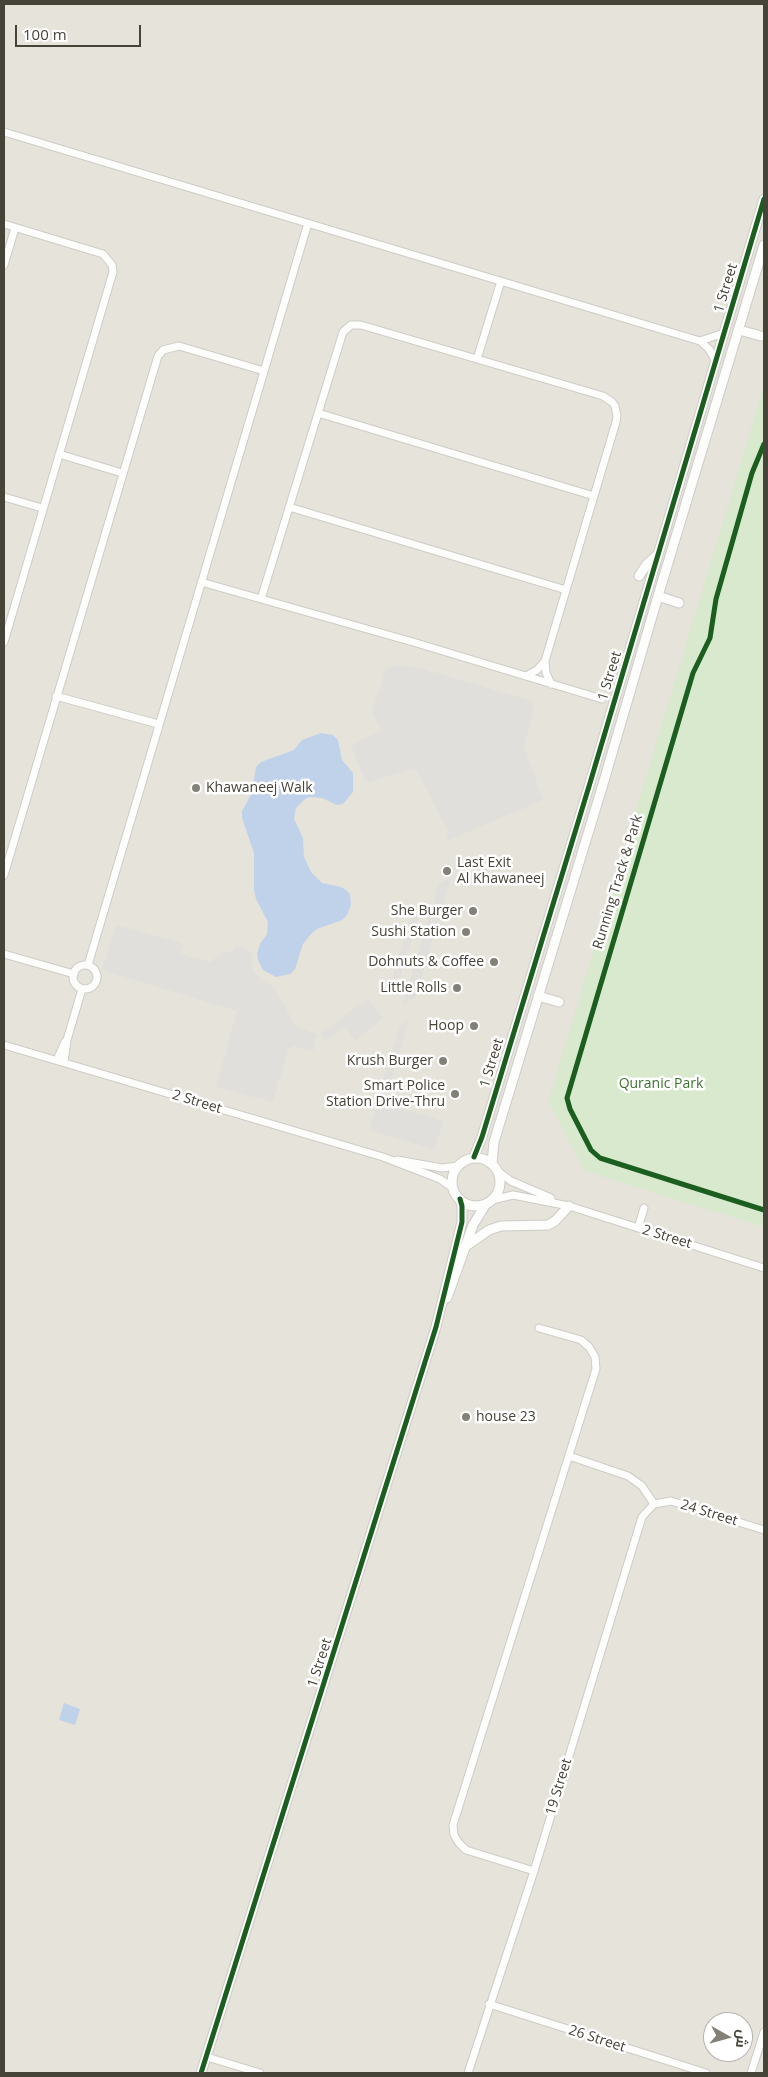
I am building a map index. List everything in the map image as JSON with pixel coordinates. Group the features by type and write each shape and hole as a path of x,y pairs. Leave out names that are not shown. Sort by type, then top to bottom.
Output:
{"street":[{"path":"4,132 700,341 709,349 715,360"},
{"name":"1 Street","path":"474,1158 562,875 764,199"},
{"path":"88,965 308,223"},
{"path":"4,224 104,254 112,265 112,279 42,508 4,642"},
{"path":"4,265 15,228"},
{"name":"1 Street","path":"492,1163 494,1142 764,246"},
{"path":"477,359 501,281"},
{"path":"261,599 343,332 351,325 361,325 603,396 615,406 617,416 545,661 546,673 551,684"},
{"path":"739,330 761,336"},
{"path":"700,341 724,333"},
{"path":"4,875 154,363 163,350 171,346 179,346 264,371"},
{"path":"318,413 594,496"},
{"path":"59,454 122,473"},
{"path":"4,497 42,508"},
{"path":"289,506 566,590"},
{"path":"639,576 646,564 657,555"},
{"path":"201,582 602,699"},
{"path":"658,596 679,603"},
{"path":"526,676 537,670 545,661"},
{"path":"56,696 158,724"},
{"path":"4,954 74,974"},
{"path":"88,965 96,971 97,980 90,988 82,989 75,983 74,974 79,966 88,965"},
{"path":"60,1061 82,989"},
{"path":"538,996 559,1002"},
{"name":"2 Street","path":"4,1044 390,1160 440,1179 453,1188"},
{"path":"474,1158 483,1158 492,1163 499,1172 500,1187 489,1202 475,1206 460,1199 453,1188 453,1176 458,1166 465,1160 474,1158"},
{"name":"2 Street","path":"390,1160 442,1168 458,1166"},
{"name":"2 Street","path":"499,1172 511,1181 569,1206 764,1268"},
{"name":"2 Street","path":"489,1202 514,1195 569,1206"},
{"name":"1 Street","path":"439,1317 462,1222 460,1199"},
{"name":"1 Street","path":"201,2073 379,1514 439,1317 476,1216 489,1202"},
{"path":"466,1246 489,1230 501,1226 548,1225 569,1206"},
{"path":"638,1228 644,1208"},
{"path":"534,1870 466,1850 454,1835 453,1825 596,1368 595,1357 589,1347 581,1340 539,1328"},
{"path":"569,1456 628,1476 642,1486 654,1504"},
{"name":"24 Street","path":"654,1504 671,1501 764,1530"},
{"name":"19 Street","path":"468,2073 534,1870 640,1522 654,1504"},
{"name":"26 Street","path":"489,2004 706,2073"},
{"path":"751,2073 764,2032"},
{"path":"206,2056 260,2073"}],"shaded area":[{"path":"4,4 764,4 764,2073 4,2073"},
{"path":"396,666 420,668 532,701 535,706 524,746 543,800 447,841 448,830 415,768 366,783 351,745 381,730 372,711 386,669"},
{"path":"451,878 416,996 403,1005 439,883"},
{"path":"422,907 400,977 392,979 412,913"},
{"path":"116,925 184,944 181,954 211,962 223,951 230,953 237,946 251,952 253,971 263,981 274,987 296,1027 317,1034 313,1051 293,1046 288,1050 273,1102 216,1087 237,1011 102,970"},
{"path":"368,998 383,1018 355,1040 345,1026 325,1041 321,1034"},
{"path":"409,1021 391,1080 382,1084 400,1026"},
{"path":"385,1103 443,1121 435,1150 369,1130 376,1108 382,1109"}],"green space":[{"name":"Quranic Park","path":"764,386 764,1227 585,1171 548,1101"}],"water":[{"path":"321,733 333,735 338,740 342,760 353,773 353,792 343,804 337,805 322,798 309,797 296,808 294,819 303,838 304,857 311,872 322,883 346,890 350,894 351,905 347,915 342,920 317,929 310,935 303,944 295,969 290,974 276,977 263,970 258,960 257,954 260,944 267,934 268,922 256,899 254,890 254,853 242,818 242,811 252,793 256,767 261,762 294,750 302,740"},
{"path":"64,1703 80,1709 75,1725 59,1720"}],"cycle path":[{"path":"474,1157 482,1137 590,783 764,199"},
{"name":"Running Track & Park","path":"764,444 752,473 716,599 710,638 693,673 567,1098 570,1109 591,1150 600,1158 764,1210"},
{"path":"201,2073 436,1327 462,1222 460,1199"}],"place":[{"name":"Khawaneej Walk","path":"196,788"},
{"name":"Last Exit Al Khawaneej","path":"447,871"},
{"name":"She Burger","path":"473,911"},
{"name":"Sushi Station","path":"466,932"},
{"name":"Dohnuts & Coffee","path":"494,962"},
{"name":"Little Rolls","path":"457,988"},
{"name":"Hoop","path":"474,1026"},
{"name":"Krush Burger","path":"443,1061"},
{"name":"Smart Police Station Drive-Thru","path":"455,1094"},
{"name":"house 23","path":"466,1417"}]}
